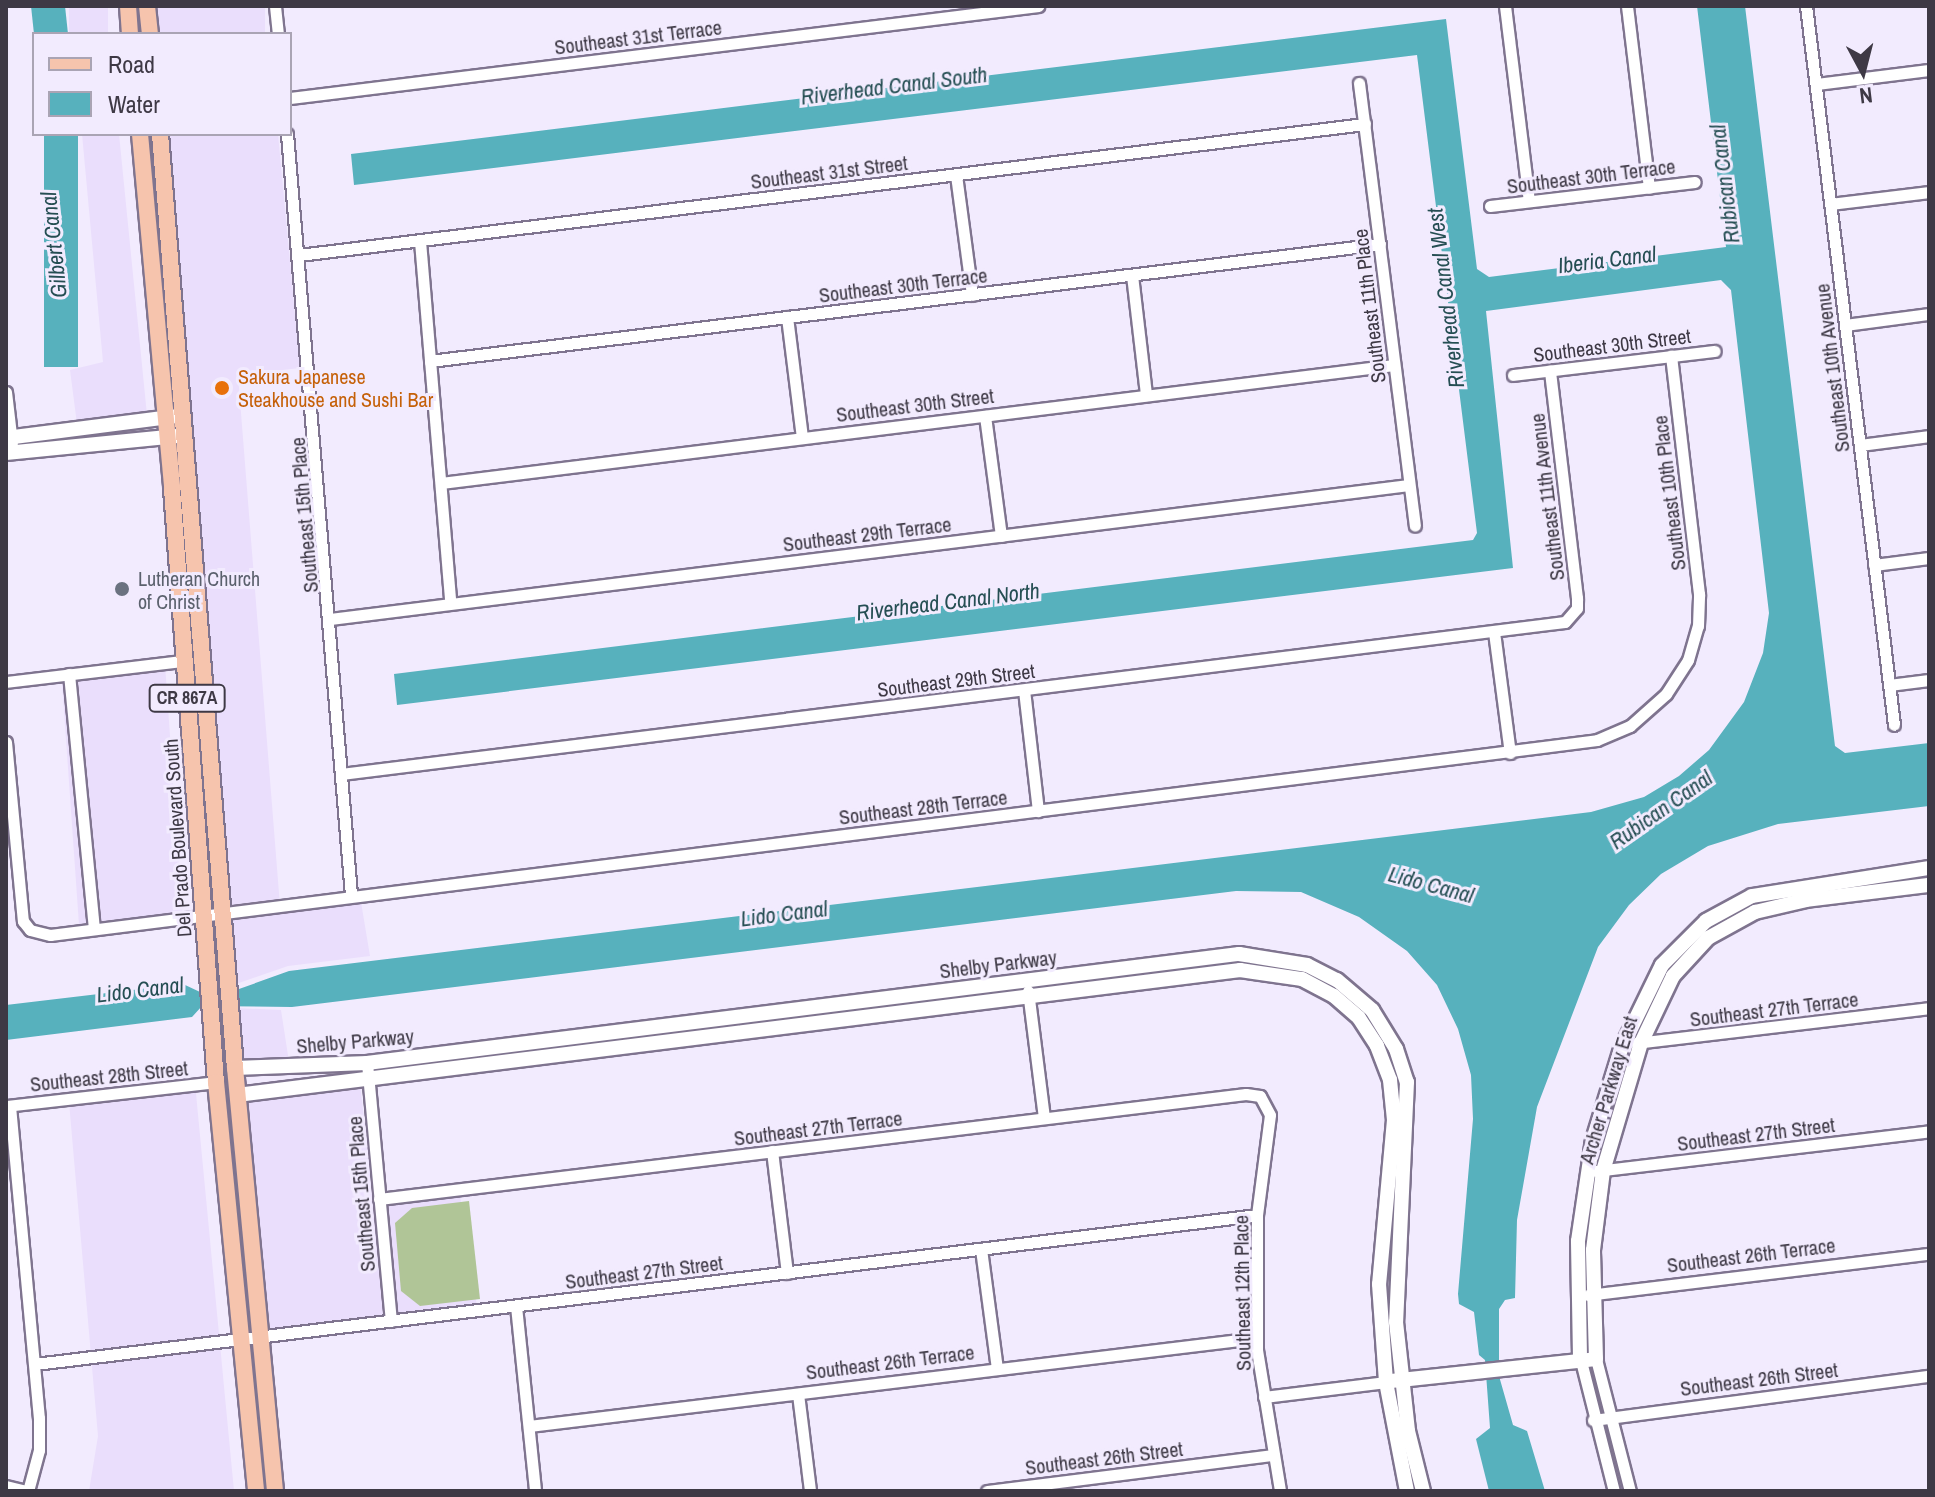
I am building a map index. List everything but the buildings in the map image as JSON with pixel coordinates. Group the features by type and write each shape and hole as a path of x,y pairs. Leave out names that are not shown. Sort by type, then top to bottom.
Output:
{"main road":[{"path":"128,6 130,32"},
{"path":"147,6 150,32"},
{"name":"Del Prado Boulevard South","path":"140,136 168,436 216,1082 256,1491"},
{"name":"Del Prado Boulevard South","path":"160,136 187,435 237,1095 275,1491"},
{"path":"183,661 197,674 208,710"},
{"path":"211,1018 222,1036 226,1069 237,1095"},
{"path":"216,1082 230,1104 234,1144 243,1162"}],"street":[{"path":"275,6 278,32"},
{"name":"Southeast 31st Terrace","path":"292,98 944,12 1038,6"},
{"path":"1505,6 1529,201"},
{"path":"1627,6 1649,188"},
{"name":"Southeast 10th Avenue","path":"1806,6 1894,725"},
{"path":"1816,84 1929,70"},
{"name":"Southeast 11th Place","path":"1359,83 1415,525"},
{"name":"Southeast 31st Street","path":"299,255 1365,124"},
{"name":"Southeast 15th Place","path":"287,136 351,894"},
{"path":"956,175 972,295"},
{"name":"Southeast 30th Terrace","path":"1490,206 1695,182"},
{"path":"1830,204 1929,192"},
{"path":"420,241 450,602"},
{"name":"Southeast 30th Terrace","path":"430,361 1380,244"},
{"path":"1132,275 1146,395"},
{"path":"1845,325 1929,314"},
{"path":"787,317 802,437"},
{"name":"Southeast 30th Street","path":"1513,375 1715,351"},
{"name":"Southeast 10th Place","path":"1671,356 1699,594 1698,626"},
{"name":"Southeast 30th Street","path":"441,483 1394,365"},
{"name":"Southeast 11th Avenue","path":"1550,371 1577,598 1573,617"},
{"path":"6,392 9,445"},
{"path":"9,445 185,415"},
{"path":"985,416 1001,536"},
{"path":"9,445 187,435"},
{"path":"1860,445 1929,436"},
{"name":"Southeast 29th Terrace","path":"330,619 1409,485"},
{"path":"1874,565 1929,558"},
{"name":"Southeast 29th Street","path":"341,774 1494,632 1565,622 1573,617"},
{"name":"Southeast 28th Terrace","path":"6,742 21,903 30,930 50,935 203,916 222,910 1597,740 1641,719 1683,671 1698,626"},
{"path":"1494,632 1510,753"},
{"path":"6,682 183,661"},
{"path":"69,674 94,929"},
{"path":"1889,685 1929,680"},
{"path":"1024,690 1038,811"},
{"name":"Archer Parkway East","path":"1596,1359 1585,1296 1579,1219 1587,1170 1624,1042 1662,965 1718,912 1774,889 1929,868"},
{"name":"Archer Parkway East","path":"1580,1357 1585,1296 1603,1171 1641,1043 1673,976 1699,947 1730,924 1791,902 1929,885"},
{"name":"Shelby Parkway","path":"237,1095 368,1070 1286,958 1337,980 1379,1019 1400,1060 1409,1106 1395,1273 1393,1381"},
{"path":"1027,989 1044,1118"},
{"name":"Southeast 27th Terrace","path":"1624,1042 1641,1043 1929,1008"},
{"name":"Shelby Parkway","path":"235,1068 368,1070"},
{"name":"Southeast 15th Place","path":"368,1070 391,1321"},
{"name":"Southeast 28th Street","path":"8,1106 216,1082"},
{"name":"Southeast 27th Terrace","path":"379,1199 1246,1094 1260,1096"},
{"name":"Southeast 12th Place","path":"1260,1096 1270,1115 1257,1215 1256,1338 1280,1491"},
{"path":"6,1486 27,1491 40,1439 8,1106"},
{"name":"Southeast 27th Street","path":"1587,1170 1603,1171 1929,1131"},
{"path":"772,1151 787,1273"},
{"name":"Southeast 27th Street","path":"35,1364 1257,1215"},
{"path":"981,1249 997,1369"},
{"name":"Southeast 26th Terrace","path":"1585,1296 1929,1254"},
{"path":"516,1306 535,1491"},
{"name":"Southeast 26th Terrace","path":"529,1426 1256,1338"},
{"path":"1580,1357 1593,1420 1614,1491"},
{"path":"1264,1397 1580,1357 1596,1359 1630,1491"},
{"name":"Southeast 26th Street","path":"1593,1420 1929,1376"},
{"path":"1393,1381 1407,1491"},
{"path":"1393,1381 1423,1491"},
{"path":"798,1394 810,1491"},
{"name":"Southeast 26th Street","path":"987,1491 1272,1455"}],"shaded area":[{"path":"69,6 108,6 108,32 69,32"},
{"path":"152,6 265,6 265,32 152,32"},
{"path":"82,136 119,136 147,415 77,424 70,370 103,362"},
{"path":"164,136 278,136 300,368 238,375 280,906 359,890 370,956 288,966 233,985"},
{"path":"165,664 183,926 80,934 61,671"},
{"path":"235,1008 281,1010 289,1062 240,1063"},
{"path":"195,1083 234,1491 89,1491 98,1436 69,1102"},
{"path":"360,1084 374,1205 460,1196 478,1313 266,1338 243,1099"}],"green space":[{"path":"469,1201 480,1299 420,1306 401,1291 395,1223 412,1208"}],"water":[{"path":"31,6 65,6 68,32 34,32"},
{"path":"1697,6 1745,6 1835,746 1845,753 1929,743 1929,806 1778,824 1708,846 1661,874 1629,905 1598,947 1537,1107 1517,1220 1515,1298 1505,1300 1499,1309 1499,1376 1513,1425 1527,1431 1545,1491 1489,1491 1476,1439 1490,1428 1485,1360 1479,1355 1474,1312 1459,1304 1458,1294 1473,1119 1471,1075 1458,1029 1437,985 1407,951 1359,917 1301,892 1236,891 292,1007 202,1006 192,1017 6,1040 6,1005 183,984 200,992 239,989 289,971 1591,812 1644,797 1679,776 1709,750 1744,702 1763,653 1769,613 1731,290 1721,280 1486,311 1513,568 397,705 394,674 1473,540 1477,533 1417,55 354,185 351,154 1446,19 1477,269 1489,277 1726,247"},
{"name":"Gilbert Canal","path":"44,136 78,136 78,367 44,367"}],"place":[{"name":"Sakura Japanese Steakhouse and Sushi Bar","path":"222,388"},
{"name":"Lutheran Church of Christ","path":"122,589"}],"water label":[{"name":"Riverhead Canal South","path":"894,86"},
{"name":"Rubican Canal","path":"1725,184"},
{"name":"Iberia Canal","path":"1607,260"},
{"name":"Riverhead Canal West","path":"1446,298"},
{"name":"Riverhead Canal North","path":"948,602"},
{"name":"Rubican Canal","path":"1661,810"},
{"name":"Lido Canal","path":"1431,885"},
{"name":"Lido Canal","path":"784,914"},
{"name":"Lido Canal","path":"140,990"}]}
